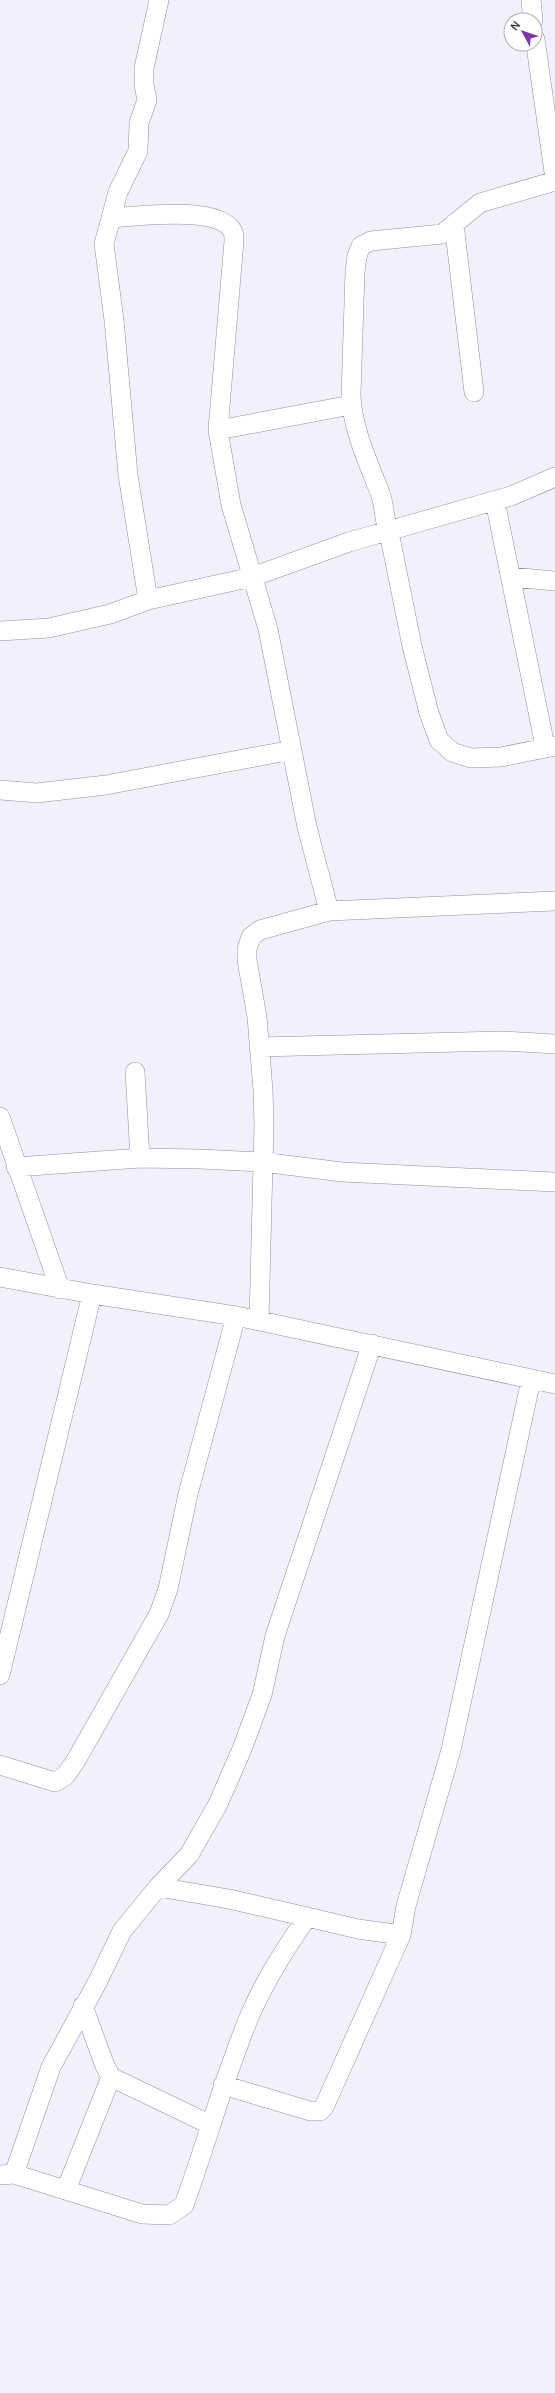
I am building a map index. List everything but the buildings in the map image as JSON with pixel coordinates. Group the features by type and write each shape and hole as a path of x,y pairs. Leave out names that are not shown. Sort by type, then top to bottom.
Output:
{"street":[{"path":"148,600 128,475 114,320 104,248 118,192 138,151 139,123 147,106 144,68 159,0"},
{"path":"531,0 532,12"},
{"path":"495,501 550,746 501,757 471,758 452,752 439,740 429,713 412,646 389,532 383,515 381,494 374,481 351,405 355,272 357,256 361,246 383,238 442,234 480,203 555,180 537,52"},
{"path":"111,218 199,214 224,223 233,231 234,241 218,430 231,506 268,629 307,827 329,911"},
{"path":"454,224 474,392"},
{"path":"218,430 351,405"},
{"path":"0,631 49,628 110,614 148,600 275,570 314,553 495,501 555,476"},
{"path":"511,577 555,581"},
{"path":"0,790 37,794 106,785 292,750"},
{"path":"259,1321 264,1126 259,1047 247,960 247,948 251,937 260,930 329,911 555,901"},
{"path":"259,1047 502,1041 555,1044"},
{"path":"135,1072 140,1158"},
{"path":"0,1117 16,1167 60,1289"},
{"path":"16,1167 140,1158 262,1162 342,1172 555,1182"},
{"path":"0,1277 60,1289 236,1316 555,1384"},
{"path":"0,1675 92,1294"},
{"path":"0,1765 55,1782 65,1776 79,1756 159,1614 168,1589 188,1494 236,1316"},
{"path":"307,1918 285,1950 250,2014 223,2085 184,2205 169,2215 142,2214 66,2190 7,2175 51,2067 98,1981 122,1931 158,1887 189,1855 208,1825 242,1749 262,1695 275,1636 372,1344"},
{"path":"223,2085 310,2111 320,2111 324,2107 401,1935 406,1906 451,1750 531,1380"},
{"path":"158,1887 229,1899 307,1918 401,1935"},
{"path":"83,2006 105,2066 111,2077 211,2125"},
{"path":"66,2190 111,2077"}]}
